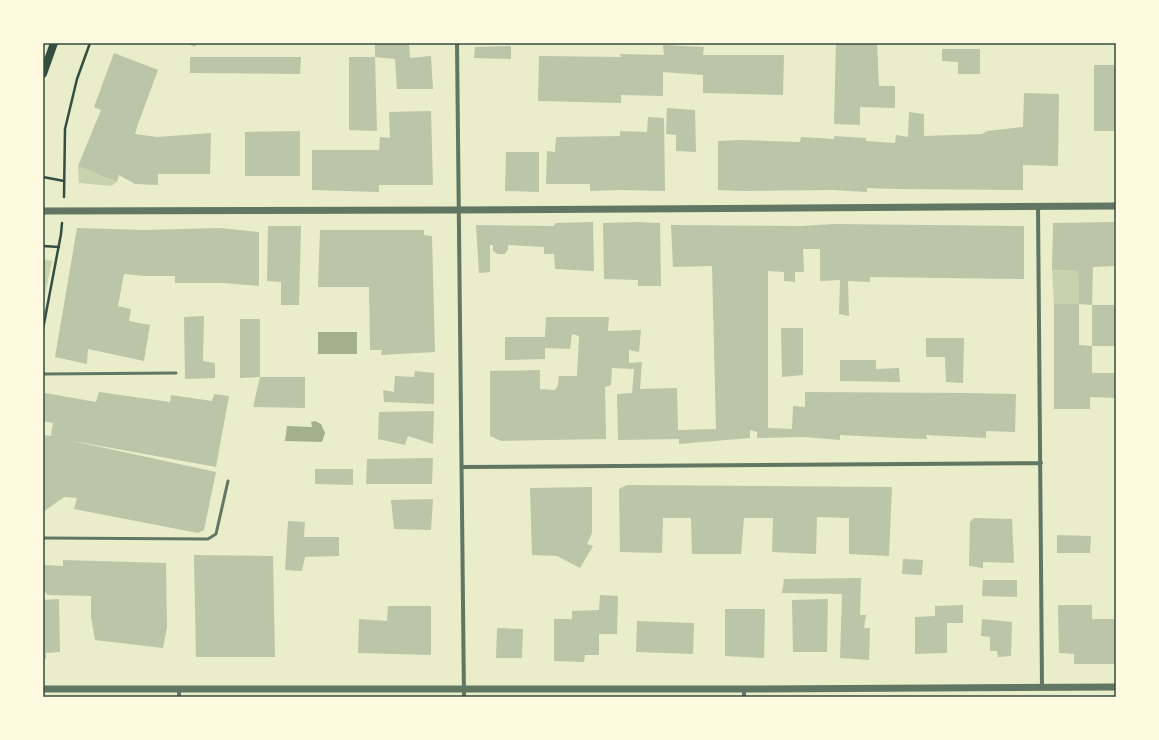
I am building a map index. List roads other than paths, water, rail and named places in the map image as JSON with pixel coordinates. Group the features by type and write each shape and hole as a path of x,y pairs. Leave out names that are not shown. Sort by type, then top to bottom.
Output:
{"main road":[{"path":"43,74 54,43"}],"street":[{"path":"457,43 464,697"},
{"path":"1038,206 1042,686"},
{"path":"43,212 1116,206"},
{"path":"462,467 1041,463"},
{"path":"43,689 179,693 464,689 744,693 1042,686 1116,687"}],"lane":[{"path":"43,374 176,373"},
{"path":"43,538 208,539 216,534 228,481"}]}
